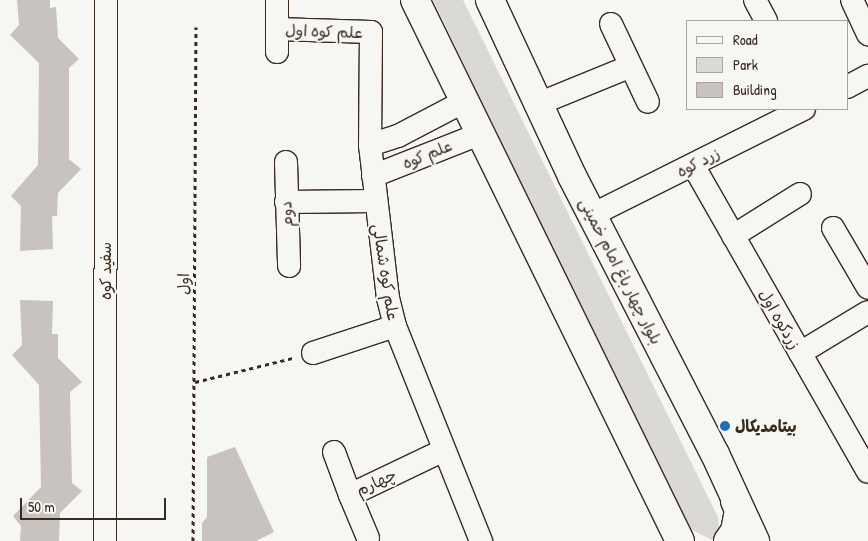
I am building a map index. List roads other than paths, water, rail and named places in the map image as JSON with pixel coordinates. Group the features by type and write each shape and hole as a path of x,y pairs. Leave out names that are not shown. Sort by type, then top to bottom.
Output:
{"main road":[{"path":"416,0 680,541"},
{"name":"بلوار چهار باغ امام خمینی","path":"490,0 592,215 715,454 755,541"},
{"path":"715,454 739,510 735,531 728,541"},
{"path":"661,499 695,541"}],"street":[{"name":"سفید کوه","path":"105,541 106,0"},
{"path":"277,0 277,52"},
{"path":"756,0 766,20"},
{"path":"852,0 868,36"},
{"path":"611,24 648,102"},
{"name":"علم کوه اول","path":"277,29 371,32"},
{"name":"علم کوه شمالی","path":"371,32 370,145 375,201 395,326 481,541"},
{"path":"538,104 631,66"},
{"path":"848,86 868,76"},
{"name":"علم کوه","path":"370,145 412,129 464,101"},
{"name":"زرد کوه","path":"592,215 802,110"},
{"name":"علم کوه","path":"373,176 482,133"},
{"name":"دوم","path":"286,162 289,266"},
{"name":"زردکوه اول","path":"693,165 868,472"},
{"path":"733,236 800,194"},
{"path":"286,202 375,201"},
{"path":"833,228 868,288"},
{"path":"800,353 868,312"},
{"path":"313,353 395,326"},
{"name":"چهارم","path":"334,452 350,495 444,450"},
{"path":"350,495 368,538"}],"place":[{"name":"بیتامدیکال","path":"725,426"}]}
